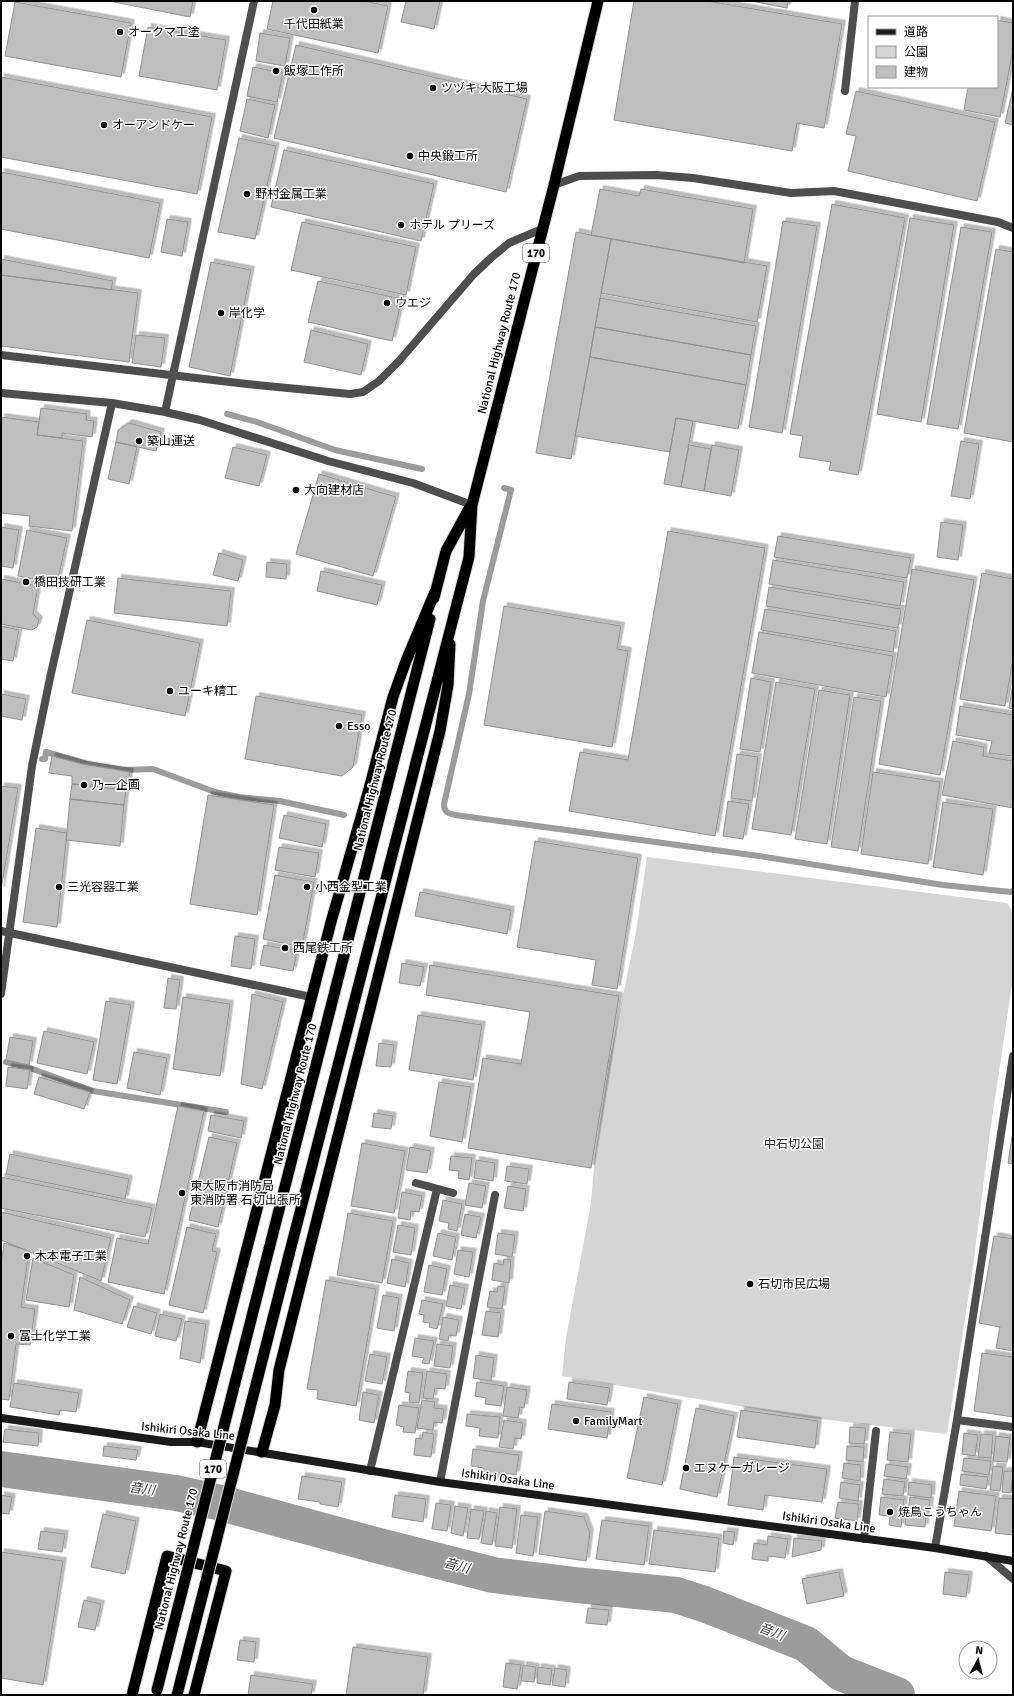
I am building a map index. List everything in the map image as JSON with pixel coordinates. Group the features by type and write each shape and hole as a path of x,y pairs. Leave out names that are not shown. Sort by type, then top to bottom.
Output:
{"highway":[{"name":"National Highway Route 170","path":"177,1695 469,557 472,505 554,185 598,1"},
{"name":"National Highway Route 170","path":"156,1692 425,640 435,592 446,551 472,505"},
{"path":"197,1442 342,879 369,789 393,697 408,656 435,592"},
{"path":"262,1452 275,1405 276,1382 440,731 448,685 450,627"},
{"path":"132,1695 167,1556 226,1571 194,1695"}],"main road":[{"name":"Ishikiri Osaka Line","path":"1,1418 171,1442 197,1442 440,1482 935,1548 1013,1561"}],"street":[{"path":"165,412 254,1"},
{"path":"845,91 855,1"},
{"path":"554,185 579,176 656,175 693,178 791,192 834,191 998,222 1013,228"},
{"path":"1,355 343,393 363,392 372,387 399,361 474,274 492,257 509,243 542,229"},
{"path":"1,393 112,403 165,412 200,420 328,461 413,483 472,505"},
{"path":"1,994 5,932 36,746 112,403"},
{"path":"5,932 311,997"},
{"path":"935,1548 957,1420 1013,1056"},
{"path":"416,1183 453,1193"},
{"path":"370,1471 437,1189"},
{"path":"440,1482 495,1195"},
{"path":"957,1420 1013,1428"},
{"path":"864,1539 876,1431"},
{"path":"986,1556 1013,1579"}],"green space":[{"name":"中石切公園","path":"647,857 1007,903 1013,912 1013,978 990,1132 973,1267 947,1434 804,1417 562,1376 566,1338 591,1203 595,1156 609,1062 635,938"}],"building":[{"path":"109,1 193,1 190,17"},
{"path":"273,1 364,1 388,6 378,53 267,29"},
{"path":"406,1 440,1 434,29 401,22"},
{"path":"634,1 707,1 842,24 824,128 797,123 792,151 614,120"},
{"path":"751,1 788,1 787,8"},
{"path":"15,2 131,23 121,77 5,56"},
{"path":"998,20 1013,23 1013,50 1000,117 964,110 968,88 998,88"},
{"path":"148,27 226,40 217,90 139,76"},
{"path":"260,33 290,38 285,66 256,61"},
{"path":"296,45 527,99 506,192 274,138"},
{"path":"253,67 283,73 277,102 247,96"},
{"path":"1,77 212,117 197,194 1,157"},
{"path":"1013,88 1013,125 1005,123"},
{"path":"856,91 995,122 977,201 848,171 856,136 846,134"},
{"path":"247,99 275,105 268,138 240,131"},
{"path":"239,138 276,146 255,239 218,232"},
{"path":"284,150 434,184 421,241 271,207"},
{"path":"1,172 160,203 149,258 1,229"},
{"path":"600,189 639,196 641,189 753,209 744,263 591,235"},
{"path":"832,204 905,218 858,475 829,470 831,462 799,457 803,436 790,434"},
{"path":"910,218 954,225 921,422 877,414"},
{"path":"167,219 188,222 182,256 161,252"},
{"path":"783,221 817,226 782,433 749,427"},
{"path":"302,222 416,247 406,295 291,270"},
{"path":"961,227 992,232 958,429 927,424"},
{"path":"576,232 611,239 571,459 536,453"},
{"path":"611,239 767,266 757,322 601,293"},
{"path":"996,249 1013,252 1013,442 964,433"},
{"path":"1,259 113,281 111,290 1,275"},
{"path":"211,262 251,270 230,376 189,367"},
{"path":"1,275 138,293 129,362 1,346"},
{"path":"318,281 402,299 392,341 308,322"},
{"path":"600,298 756,326 751,355 595,327"},
{"path":"595,327 751,355 746,385 590,357"},
{"path":"311,330 368,344 361,375 304,362"},
{"path":"136,335 165,338 161,367 132,363"},
{"path":"590,357 746,385 738,429 676,418 670,452 575,436"},
{"path":"41,408 87,414 86,420 94,421 92,437 62,433 62,438 37,435"},
{"path":"1,417 39,422 37,435 83,441 72,531 29,526 30,516 1,513"},
{"path":"676,418 693,421 681,487 664,484"},
{"path":"129,423 161,432 156,451 116,442 118,430"},
{"path":"961,441 979,444 970,499 951,496"},
{"path":"116,442 137,447 129,484 108,479"},
{"path":"689,445 711,449 704,491 681,487"},
{"path":"712,445 739,450 731,496 704,491"},
{"path":"233,447 267,455 259,486 225,478"},
{"path":"319,474 396,497 373,576 296,554"},
{"path":"941,522 963,525 958,560 937,557"},
{"path":"1,527 19,530 13,568 1,566"},
{"path":"27,530 67,538 57,584 18,576"},
{"path":"668,531 765,548 715,836 569,811 580,752 628,760"},
{"path":"778,536 911,558 907,578 774,557"},
{"path":"219,553 243,560 238,581 213,575"},
{"path":"773,560 904,582 900,606 769,584"},
{"path":"267,562 287,564 286,579 266,577"},
{"path":"912,569 974,580 940,775 879,764"},
{"path":"321,571 382,585 377,605 317,591"},
{"path":"982,573 1013,579 1013,659 1005,706 960,699"},
{"path":"118,578 231,591 227,626 114,613"},
{"path":"1,579 38,586 33,614 39,620 37,627 32,630 1,624"},
{"path":"769,587 901,609 898,628 766,606"},
{"path":"504,606 621,626 617,649 628,651 612,747 484,725"},
{"path":"765,609 896,631 893,652 761,630"},
{"path":"87,620 200,643 185,716 72,693"},
{"path":"1,626 19,630 13,661 1,659"},
{"path":"759,632 893,656 886,697 752,673"},
{"path":"751,678 771,682 760,752 740,749"},
{"path":"776,682 815,689 791,835 752,829"},
{"path":"1013,684 1013,709 1009,708"},
{"path":"819,690 850,695 827,844 795,839"},
{"path":"1,694 26,699 22,720 1,716"},
{"path":"256,696 362,715 353,767 342,776 245,759"},
{"path":"854,697 881,701 858,851 831,847"},
{"path":"960,706 1013,715 1013,756 989,753 992,741 956,735"},
{"path":"953,741 984,747 983,756 1013,761 1013,808 942,795"},
{"path":"737,754 758,757 752,801 731,798"},
{"path":"52,756 82,764 130,772 127,787 72,784 72,776 49,773"},
{"path":"873,772 940,782 928,864 861,854"},
{"path":"72,784 126,790 124,805 70,799"},
{"path":"1,786 18,788 1,890"},
{"path":"208,795 274,805 257,915 190,904"},
{"path":"70,799 124,805 120,846 66,840"},
{"path":"728,801 749,804 743,839 723,836"},
{"path":"943,802 993,809 983,875 933,867"},
{"path":"284,815 326,824 322,847 279,838"},
{"path":"36,828 67,833 57,927 23,922"},
{"path":"535,841 638,858 617,989 592,985 596,960 517,947"},
{"path":"279,847 319,853 315,877 275,870"},
{"path":"275,875 314,882 302,947 263,939"},
{"path":"420,892 511,910 507,934 415,916"},
{"path":"235,936 255,939 251,969 231,966"},
{"path":"264,945 297,951 293,971 260,965"},
{"path":"402,963 424,967 420,986 399,983"},
{"path":"430,965 619,996 591,1168 468,1148 483,1058 521,1064 530,1012 426,995"},
{"path":"168,978 180,980 176,1009 164,1008"},
{"path":"252,994 283,1002 262,1089 241,1084"},
{"path":"183,997 230,1004 220,1076 173,1069"},
{"path":"106,1001 131,1005 117,1084 93,1080"},
{"path":"418,1015 482,1025 473,1080 409,1070"},
{"path":"44,1031 94,1042 87,1074 37,1063"},
{"path":"10,1037 33,1041 29,1065 6,1060"},
{"path":"379,1043 394,1045 391,1067 376,1066"},
{"path":"134,1052 167,1058 160,1095 127,1088"},
{"path":"8,1067 30,1070 27,1089 6,1086"},
{"path":"39,1077 90,1092 84,1109 34,1094"},
{"path":"439,1082 471,1087 462,1142 430,1136"},
{"path":"178,1106 204,1111 164,1294 108,1282 117,1238 148,1244"},
{"path":"374,1113 393,1116 391,1129 372,1127"},
{"path":"211,1115 244,1121 241,1138 208,1131"},
{"path":"1013,1131 1013,1164 1008,1163"},
{"path":"209,1137 237,1143 218,1227 189,1220"},
{"path":"362,1143 405,1151 394,1213 351,1206"},
{"path":"410,1147 431,1151 427,1173 406,1170"},
{"path":"10,1154 129,1179 125,1199 6,1174"},
{"path":"451,1156 472,1158 469,1180 458,1178 459,1171 449,1170"},
{"path":"476,1160 495,1163 493,1181 474,1178"},
{"path":"507,1166 529,1169 527,1184 505,1181"},
{"path":"1,1177 152,1208 145,1237 1,1208"},
{"path":"469,1183 486,1186 482,1208 465,1205"},
{"path":"508,1186 526,1189 523,1211 504,1208"},
{"path":"402,1192 422,1196 419,1212 411,1211 410,1220 398,1218"},
{"path":"443,1200 462,1204 457,1231 448,1229 449,1223 439,1221"},
{"path":"1,1212 111,1238 101,1281 1,1240"},
{"path":"348,1213 393,1221 382,1283 337,1275"},
{"path":"465,1214 481,1217 476,1238 461,1235"},
{"path":"398,1225 415,1228 411,1255 393,1252"},
{"path":"187,1227 216,1234 212,1251 217,1252 203,1313 169,1305"},
{"path":"438,1233 456,1237 452,1260 433,1256"},
{"path":"498,1233 515,1235 512,1257 495,1254"},
{"path":"994,1236 1013,1239 1013,1351 996,1348 1000,1327 979,1323"},
{"path":"4,1243 29,1251 21,1307 35,1309 30,1345 16,1344 9,1400 1,1399 1,1266"},
{"path":"458,1250 473,1252 469,1277 454,1274"},
{"path":"33,1258 74,1275 69,1307 26,1300"},
{"path":"392,1259 409,1263 405,1287 387,1283"},
{"path":"504,1259 511,1260 509,1283 492,1280 494,1263 503,1265"},
{"path":"429,1265 447,1269 442,1295 424,1292"},
{"path":"80,1277 130,1300 122,1324 74,1310"},
{"path":"326,1280 376,1289 356,1406 317,1399 318,1390 307,1389"},
{"path":"450,1285 465,1288 461,1309 446,1306"},
{"path":"498,1286 505,1287 502,1309 487,1307 490,1291 497,1292"},
{"path":"383,1295 399,1298 394,1331 377,1328"},
{"path":"422,1300 443,1304 437,1329 429,1327 430,1323 423,1322 424,1315 419,1314"},
{"path":"134,1306 157,1313 151,1334 127,1327"},
{"path":"486,1311 501,1313 498,1337 482,1335"},
{"path":"160,1314 182,1319 176,1341 155,1336"},
{"path":"443,1317 459,1320 456,1336 449,1335 448,1341 439,1339"},
{"path":"185,1321 206,1324 200,1363 180,1358"},
{"path":"415,1338 434,1341 429,1364 422,1363 424,1358 412,1356"},
{"path":"437,1344 453,1346 450,1368 434,1366"},
{"path":"982,1353 1013,1357 1013,1417 974,1411"},
{"path":"370,1354 387,1357 382,1384 365,1381"},
{"path":"476,1355 494,1358 491,1381 473,1378"},
{"path":"408,1371 423,1373 419,1403 409,1402 410,1393 405,1392"},
{"path":"427,1371 447,1374 445,1389 435,1388 433,1399 423,1398"},
{"path":"477,1382 504,1386 501,1406 485,1404 486,1398 475,1396"},
{"path":"569,1382 610,1388 607,1405 567,1399"},
{"path":"14,1383 79,1393 76,1412 60,1410 59,1415 10,1407"},
{"path":"507,1387 527,1390 524,1408 520,1407 518,1418 503,1416"},
{"path":"363,1392 379,1395 374,1423 359,1420"},
{"path":"644,1397 678,1404 662,1485 627,1478"},
{"path":"422,1400 435,1402 434,1408 444,1409 442,1423 434,1422 433,1430 417,1428"},
{"path":"552,1404 611,1412 607,1438 548,1429"},
{"path":"399,1405 419,1408 415,1433 403,1432 404,1427 396,1425"},
{"path":"696,1408 734,1416 717,1497 680,1489"},
{"path":"741,1410 818,1421 815,1448 737,1437"},
{"path":"467,1414 500,1417 498,1438 479,1436 480,1428 466,1426"},
{"path":"504,1420 523,1423 521,1439 515,1438 513,1449 499,1447"},
{"path":"850,1427 866,1428 864,1444 849,1443"},
{"path":"5,1429 39,1433 38,1446 3,1442"},
{"path":"423,1432 434,1434 431,1457 414,1455 416,1438 422,1439"},
{"path":"890,1432 911,1434 908,1462 887,1460"},
{"path":"964,1433 978,1435 975,1456 962,1454"},
{"path":"981,1434 993,1435 991,1458 978,1457"},
{"path":"996,1436 1010,1438 1007,1462 993,1461"},
{"path":"104,1446 138,1450 136,1460 103,1456"},
{"path":"847,1446 864,1447 863,1462 846,1460"},
{"path":"473,1449 519,1455 516,1475 505,1473 504,1478 483,1475 484,1468 471,1466"},
{"path":"734,1457 827,1469 822,1502 765,1495 763,1510 728,1505"},
{"path":"964,1458 991,1461 989,1475 962,1471"},
{"path":"844,1463 861,1465 860,1481 842,1478"},
{"path":"886,1464 908,1467 906,1479 884,1476"},
{"path":"993,1466 1003,1467 1000,1491 990,1490"},
{"path":"1004,1471 1013,1471 1011,1493 1002,1492"},
{"path":"961,1474 988,1477 986,1489 960,1485"},
{"path":"302,1476 342,1482 338,1507 320,1504 320,1502 298,1499"},
{"path":"884,1479 905,1482 903,1496 882,1494"},
{"path":"841,1482 860,1485 858,1501 839,1498"},
{"path":"909,1482 932,1485 931,1498 908,1495"},
{"path":"959,1491 996,1496 991,1531 954,1526"},
{"path":"1,1495 12,1497 9,1514 1,1513"},
{"path":"395,1495 426,1499 423,1522 392,1517"},
{"path":"881,1497 904,1500 901,1527 889,1525 890,1516 879,1515"},
{"path":"910,1497 930,1500 929,1512 908,1510"},
{"path":"999,1498 1013,1499 1013,1535 995,1533"},
{"path":"838,1502 859,1504 857,1521 835,1518"},
{"path":"436,1503 451,1505 447,1531 432,1529"},
{"path":"455,1506 468,1508 463,1536 451,1533"},
{"path":"500,1507 517,1509 512,1548 495,1546"},
{"path":"471,1509 484,1511 479,1539 467,1538"},
{"path":"486,1511 497,1513 492,1545 481,1543"},
{"path":"545,1511 584,1517 590,1533 586,1561 539,1554"},
{"path":"906,1512 926,1514 925,1527 905,1525"},
{"path":"103,1514 136,1521 125,1574 91,1567"},
{"path":"521,1515 538,1517 533,1556 516,1553"},
{"path":"602,1520 649,1526 644,1565 596,1559"},
{"path":"654,1530 719,1538 715,1572 649,1564"},
{"path":"41,1531 65,1534 62,1552 38,1549"},
{"path":"724,1531 735,1532 733,1545 723,1543"},
{"path":"768,1536 788,1539 785,1558 768,1556 768,1561 752,1559 754,1543 767,1545"},
{"path":"794,1538 822,1541 821,1550 792,1557"},
{"path":"1,1552 63,1561 43,1685 1,1678"},
{"path":"839,1572 844,1596 807,1604 802,1579"},
{"path":"945,1572 969,1575 966,1597 943,1594"},
{"path":"84,1600 101,1604 95,1630 78,1627"},
{"path":"588,1608 609,1610 607,1625 586,1623"},
{"path":"240,1640 256,1642 254,1662 237,1660"},
{"path":"353,1647 428,1657 423,1695 346,1695"},
{"path":"506,1663 521,1665 517,1689 503,1687"},
{"path":"523,1665 536,1667 534,1682 521,1681"},
{"path":"538,1667 552,1669 550,1685 537,1683"},
{"path":"555,1668 567,1670 565,1687 552,1685"},
{"path":"251,1675 313,1684 311,1695 248,1695"}],"waterway":[{"path":"227,414 257,422 335,450 422,469"},
{"path":"504,488 511,490 483,601 469,694 444,804 446,812 455,815 759,856 943,885 1013,891"},
{"path":"42,759 45,759 46,752 87,764 124,770 153,769 215,792 239,797 280,801 344,815"},
{"path":"6,1062 27,1067 93,1091 226,1112"},
{"name":"音川","path":"1,1469 176,1493 217,1502 493,1575 676,1595 704,1604 806,1644 841,1673 897,1695"}],"place":[{"name":"千代田紙業","path":"314,10"},
{"name":"オークマ工塗","path":"120,32"},
{"name":"飯塚工作所","path":"276,71"},
{"name":"ツヅキ 大阪工場","path":"433,88"},
{"name":"オーアンドケー","path":"104,125"},
{"name":"中央鍛工所","path":"410,156"},
{"name":"野村金属工業","path":"247,194"},
{"name":"ホテル プリーズ","path":"401,225"},
{"name":"ウエジ","path":"387,303"},
{"name":"岸化学","path":"221,313"},
{"name":"築山運送","path":"139,441"},
{"name":"大向建材店","path":"296,490"},
{"name":"橋田技研工業","path":"26,582"},
{"name":"ユーキ精工","path":"170,691"},
{"name":"Esso","path":"339,726"},
{"name":"乃一企画","path":"84,785"},
{"name":"三光容器工業","path":"59,887"},
{"name":"小西金型工業","path":"307,887"},
{"name":"西尾鉄工所","path":"285,948"},
{"name":"東大阪市消防局 東消防署 石切出張所","path":"182,1193"},
{"name":"木本電子工業","path":"27,1256"},
{"name":"石切市民広場","path":"750,1284"},
{"name":"冨士化学工業","path":"11,1336"},
{"name":"FamilyMart","path":"576,1421"},
{"name":"エヌケーガレージ","path":"686,1468"},
{"name":"焼鳥こうちゃん","path":"890,1512"}]}
